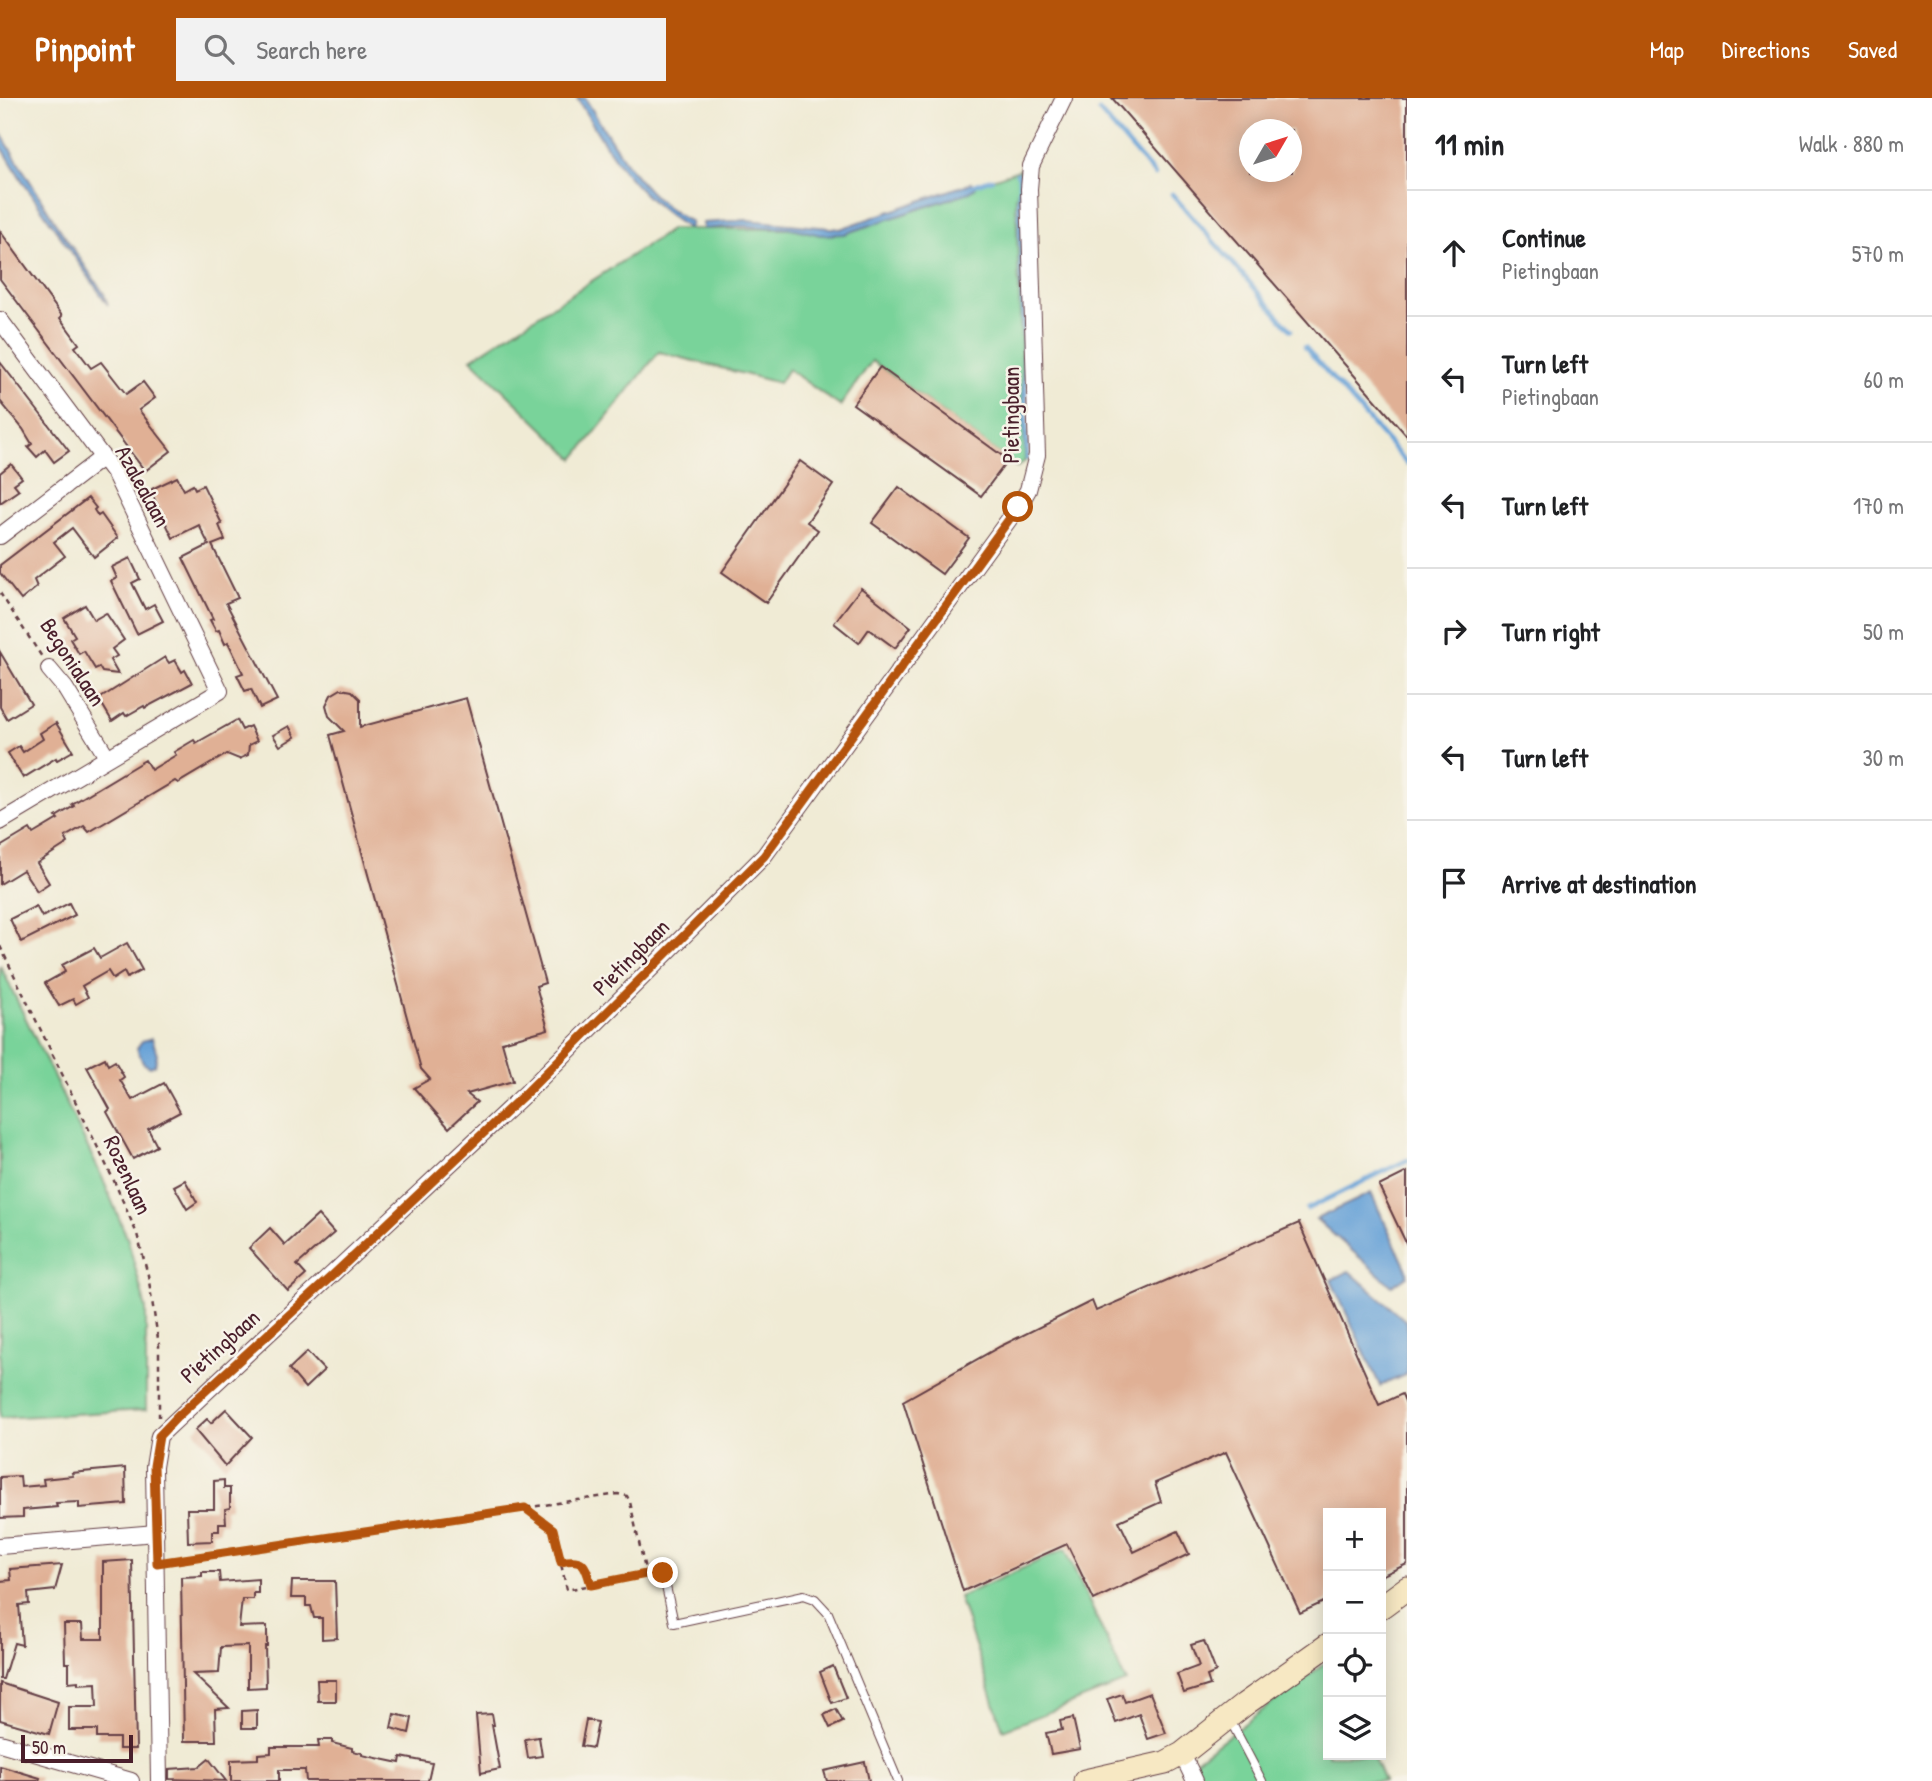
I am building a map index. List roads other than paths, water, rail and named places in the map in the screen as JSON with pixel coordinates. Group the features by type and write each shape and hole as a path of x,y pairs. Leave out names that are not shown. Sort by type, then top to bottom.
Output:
{"street":[{"name":"Pietingbaan","path":"156,1533 154,1466 159,1436 527,1092 764,856 1018,507 1028,490 1037,455 1029,189 1031,166 1064,98"},
{"name":"Azalealaan","path":"1,321 115,474 220,691 107,757"},
{"path":"0,536 103,457"},
{"name":"Begonialaan","path":"49,669 65,688 107,757"},
{"path":"0,822 107,757"},
{"path":"0,1546 156,1533 159,1781"},
{"path":"1386,1603 1407,1588"},
{"path":"1085,1781 1165,1763 1182,1754 1323,1649"},
{"path":"0,1743 131,1781"},
{"path":"1182,1754 1195,1781"}],"lane":[{"path":"663,1573 674,1623 804,1595 822,1605 828,1613 898,1781"},
{"path":"1229,1717 1262,1781"}],"water":[{"path":"577,98 585,98 630,168 658,199 691,222 689,229 637,187 612,155"},
{"path":"0,132 55,222 104,294 108,305 23,182 0,144"},
{"path":"971,183 976,187 970,192 844,234 820,235 796,229 741,226 703,229 703,223 747,220 840,229"},
{"path":"152,1038 157,1054 155,1065 150,1067 143,1063 137,1048 142,1041"},
{"path":"1371,1193 1407,1270 1407,1276 1392,1286 1316,1219"},
{"path":"1349,1271 1407,1322 1407,1374 1380,1386 1331,1280"}],"waterway":[{"path":"1099,111 1155,175"},
{"path":"1017,174 1027,459"},
{"path":"971,186 992,179"},
{"path":"1172,194 1291,330"},
{"path":"1305,347 1407,464"},
{"path":"1307,1209 1407,1160"}]}
